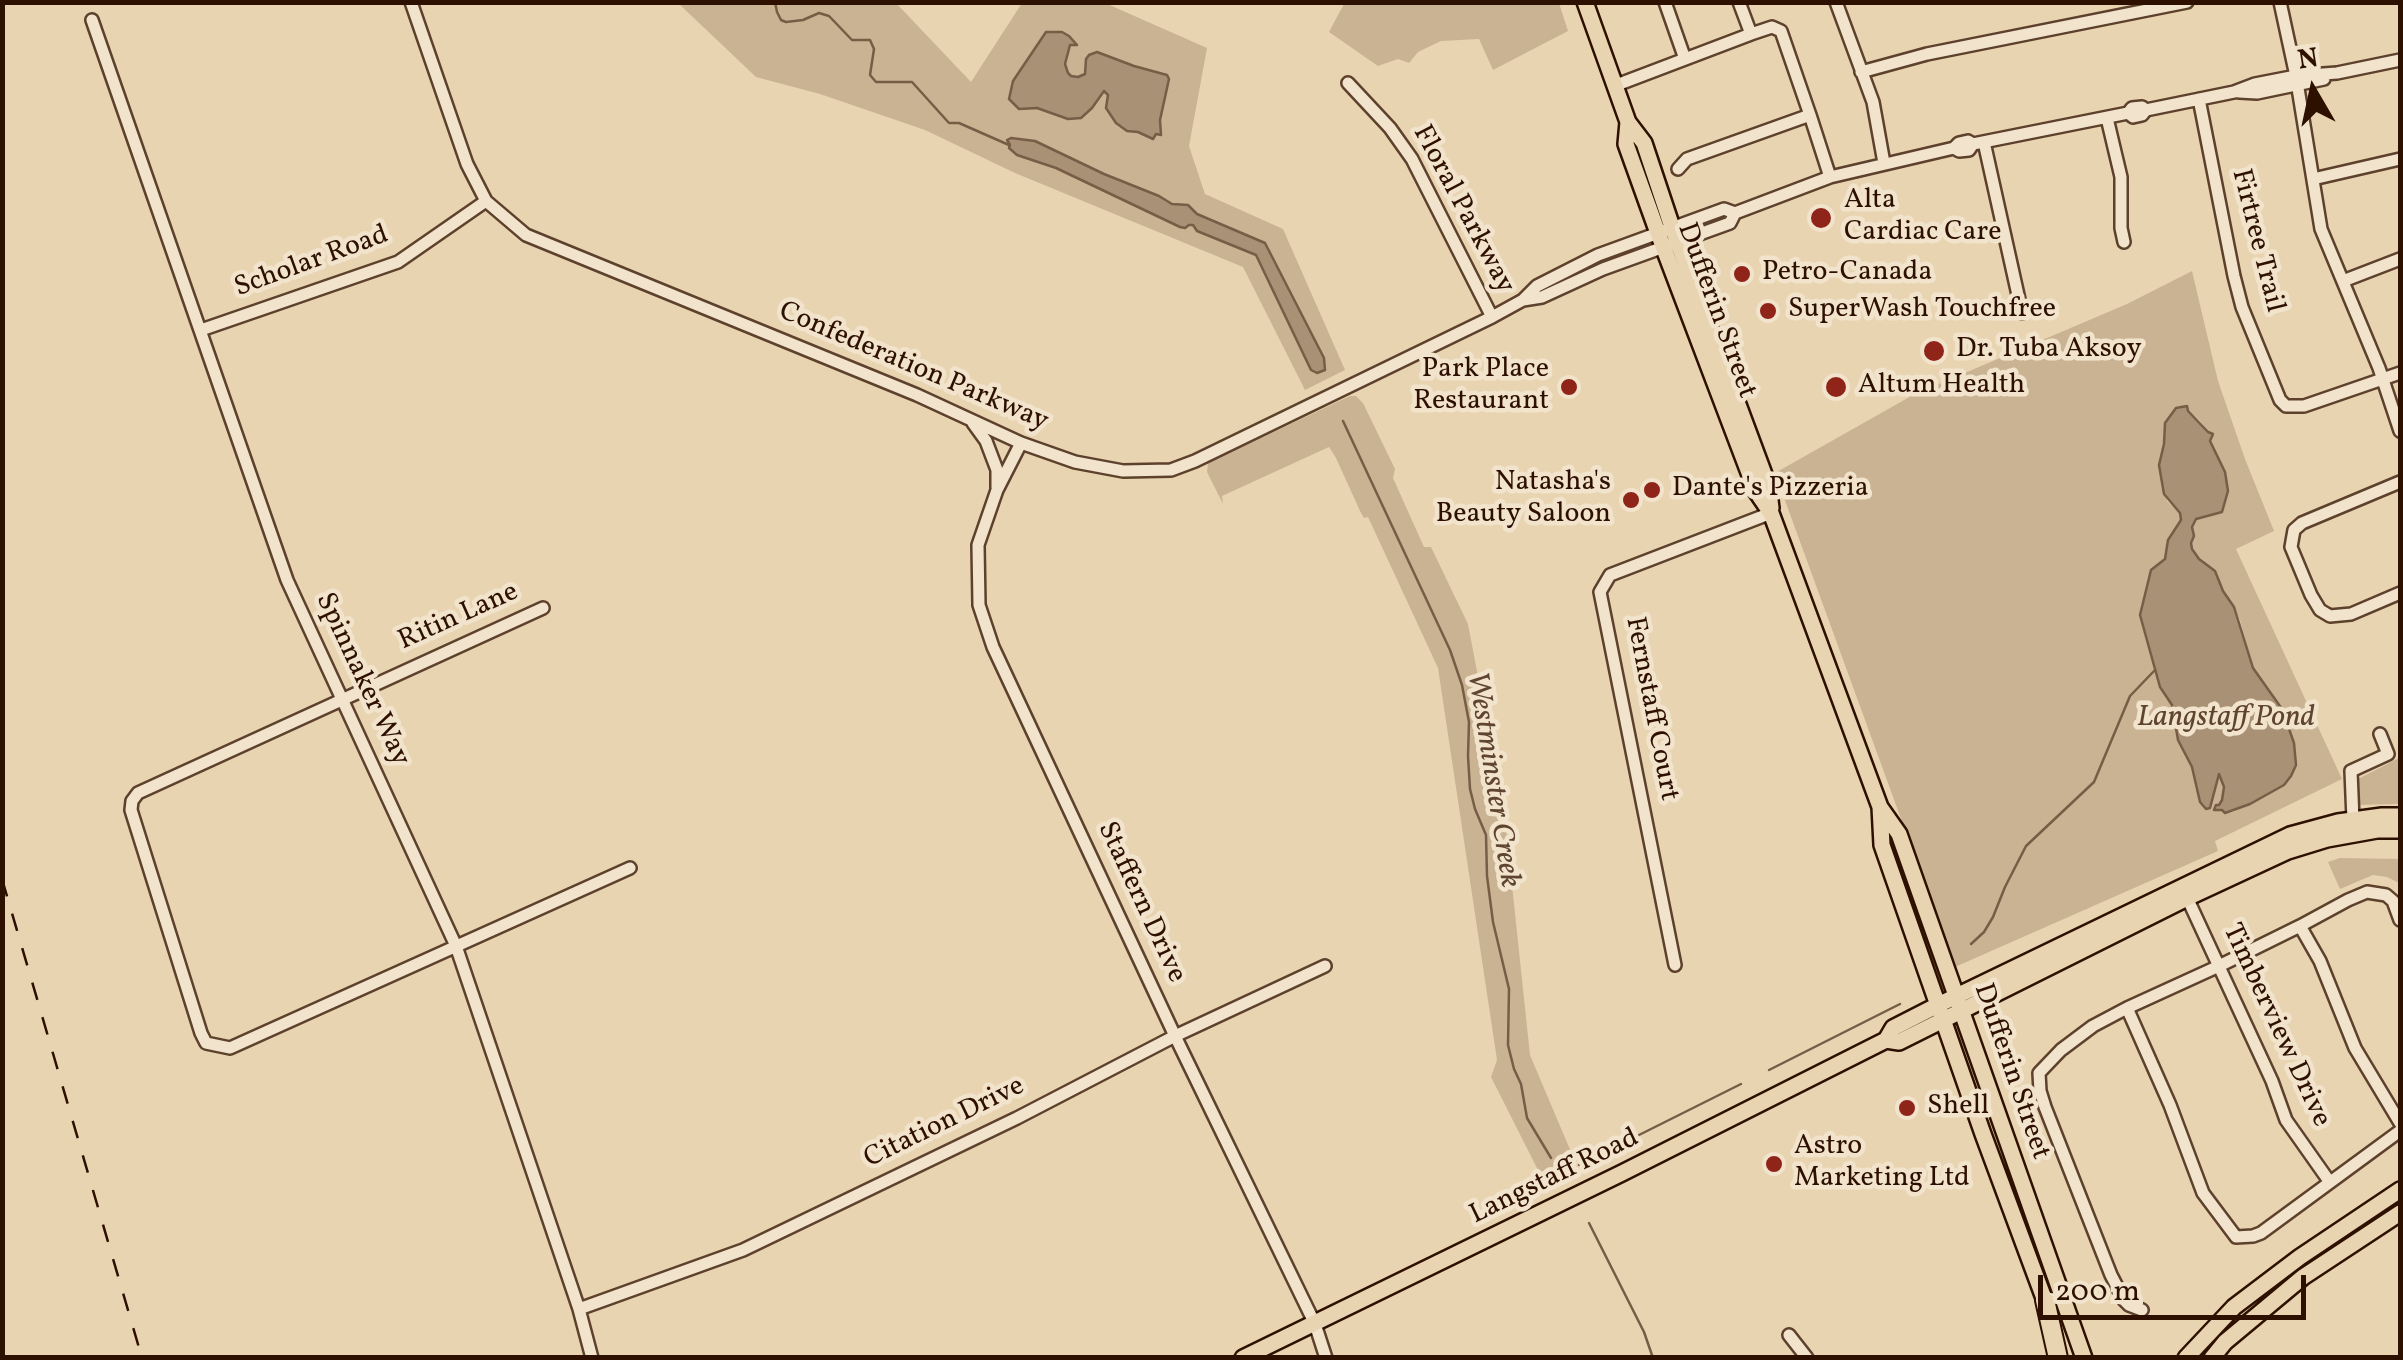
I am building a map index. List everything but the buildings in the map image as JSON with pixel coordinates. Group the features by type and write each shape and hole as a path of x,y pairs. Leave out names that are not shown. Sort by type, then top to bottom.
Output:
{"highway":[{"path":"2045,1300 2062,1358"}],"main road":[{"name":"Dufferin Street","path":"1585,2 1628,122 1626,144 1668,237 1756,492 1771,514 1880,807 1899,834 2084,1358"},
{"name":"Dufferin Street","path":"1880,807 1882,844 2045,1300"},
{"name":"Langstaff Road","path":"1244,1358 1886,1040 1899,1042 1941,1012 2290,836 2353,820 2400,816"},
{"name":"Langstaff Road","path":"2184,892 2327,838 2400,830"},
{"path":"2186,1358 2234,1307 2400,1190"},
{"path":"2212,1358 2225,1342 2303,1278 2400,1213"}],"street":[{"name":"Confederation Parkway","path":"411,2 468,164 486,201 526,235 907,391 1021,443 1075,462 1123,471 1171,470 1492,316 1523,300 1537,286 1598,256 1668,237 1724,209 1734,213 1830,177 1954,148 1958,143 1978,143 2107,118 2128,113 2132,108 2146,110 2234,92 2256,93 2297,81 2320,81 2337,73 2400,60"},
{"path":"1665,2 1685,59"},
{"path":"1738,2 1750,34"},
{"path":"1836,2 1873,102 1884,163"},
{"path":"1862,72 1927,54 2186,2"},
{"path":"2280,2 2321,228 2400,431"},
{"name":"Spinnaker Way","path":"92,20 287,580 456,946 580,1309 592,1358"},
{"path":"1614,86 1750,34 1772,27 1778,29 1783,34 1830,177"},
{"name":"Floral Parkway","path":"1348,83 1390,128 1412,159 1492,316"},
{"name":"Firtree Trail","path":"2199,99 2242,306 2280,400 2286,406 2304,406 2400,373"},
{"path":"1678,169 1687,159 1810,115"},
{"path":"2107,118 2121,177 2124,242"},
{"path":"1978,143 2022,313"},
{"path":"2313,180 2400,160"},
{"name":"Scholar Road","path":"201,330 398,262 486,201"},
{"path":"2343,281 2400,259"},
{"path":"970,420 992,456 997,490"},
{"name":"Staffern Drive","path":"1021,443 997,490 978,545 980,605 993,647 1174,1036 1315,1324 1326,1358"},
{"path":"2400,482 2302,523 2294,530 2290,547 2311,595 2320,610 2330,616 2351,614 2400,593"},
{"name":"Fernstaff Court","path":"1675,965 1600,592 1610,575 1771,514"},
{"name":"Ritin Lane","path":"456,946 230,1048 206,1043 131,810 132,801 148,788 542,608"},
{"path":"2353,820 2351,771 2388,754 2380,734"},
{"path":"456,946 630,868"},
{"name":"Timberview Drive","path":"2184,892 2272,1081 2286,1120 2329,1181"},
{"path":"2142,1310 2129,1305 2119,1293 2045,1108 2039,1073 2093,1026 2348,900 2367,892 2386,895 2393,901 2400,920"},
{"path":"2300,926 2320,961 2355,1048 2400,1123"},
{"name":"Citation Drive","path":"580,1309 742,1250 1017,1118 1174,1036 1325,966"},
{"path":"2127,1008 2170,1105 2202,1194 2236,1238 2261,1232 2400,1131"},
{"path":"1789,1335 1806,1358"}],"shaded area":[{"path":"1345,2 1559,3 1568,31 1493,70 1479,39 1441,41 1418,52 1409,63 1398,59 1378,66 1329,32"},
{"path":"678,3 896,3 971,82 1022,3 1105,3 1207,48 1189,146 1205,194 1283,229 1345,370 1305,390 1243,267 1015,173 925,130 756,77"},
{"path":"2192,271 2218,381 2274,531 2236,549 2342,779 2215,841 2218,851 1955,967 1775,473 1913,395 2127,304","holes":["2188,411 2200,421 2225,472 2215,515 2196,519 2192,527 2192,549 2215,571 2234,607 2253,668 2282,709 2294,743 2261,798 2225,813 2219,805 2224,787 2221,775 2216,781 2192,767 2178,740 2172,705 2160,687 2140,615 2151,570 2165,559 2168,540 2181,520 2180,513 2167,501 2159,465 2164,444"]},
{"path":"1350,396 1363,403 1395,469 1393,478 1424,547 1431,547 1468,624 1505,819 1530,1055 1574,1159 1543,1180 1491,1077 1497,1060 1438,668 1368,517 1364,518 1360,511 1329,447 1222,496 1223,504 1207,472 1208,463"},
{"path":"2399,758 2400,804 2355,805 2356,780"},
{"path":"2340,858 2400,859 2400,888 2399,883 2387,877 2373,875 2340,889 2328,862"}],"water":[{"path":"1046,32 1062,32 1077,45 1070,45 1065,64 1071,76 1085,74 1086,59 1097,52 1167,75 1161,135 1156,134 1153,139 1116,123 1106,108 1108,95 1104,91 1081,118 1068,119 1037,108 1019,109 1009,99 1013,81"},
{"path":"1007,140 1035,141 1172,204 1188,205 1197,214 1265,243 1324,358 1325,370 1311,370 1256,255 1197,231 1193,225 1180,227 1056,168 1017,155 1009,148"},
{"name":"Langstaff Pond","path":"2187,406 2213,434 2210,441 2225,472 2228,491 2222,512 2196,519 2192,549 2215,571 2234,607 2253,668 2282,709 2294,743 2296,765 2284,785 2225,813 2214,810 2222,800 2224,787 2219,774 2210,808 2200,802 2192,767 2178,740 2172,705 2160,687 2140,615 2151,570 2165,559 2168,540 2181,520 2164,494 2159,465 2165,423 2176,408"}],"waterway":[{"path":"775,2 781,20 803,20 819,13 829,16 852,40 870,40 874,49 870,75 876,82 912,82 949,123 959,123 1009,145"},
{"name":"Westminster Creek","path":"1343,421 1450,650 1462,685 1469,722 1470,789 1486,835 1493,922 1509,989 1508,1045 1527,1118 1551,1158"},
{"path":"1971,944 1993,917 2026,846 2094,782 2130,696 2155,670"},
{"path":"1769,1070 1900,1004"},
{"path":"1579,1165 1741,1084"},
{"name":"Westminster Creek","path":"1589,1223 1644,1332 1653,1358"}],"railway":[{"path":"2,879 142,1358"}],"place":[{"name":"Alta Cardiac Care","path":"1821,218"},
{"name":"Petro-Canada","path":"1742,274"},
{"name":"SuperWash Touchfree","path":"1768,311"},
{"name":"Dr. Tuba Aksoy","path":"1934,351"},
{"name":"Park Place Restaurant","path":"1569,387"},
{"name":"Altum Health","path":"1836,387"},
{"name":"Dante's Pizzeria","path":"1652,490"},
{"name":"Natasha's Beauty Saloon","path":"1631,500"},
{"name":"Shell","path":"1907,1108"},
{"name":"Astro Marketing Ltd","path":"1774,1164"}]}
